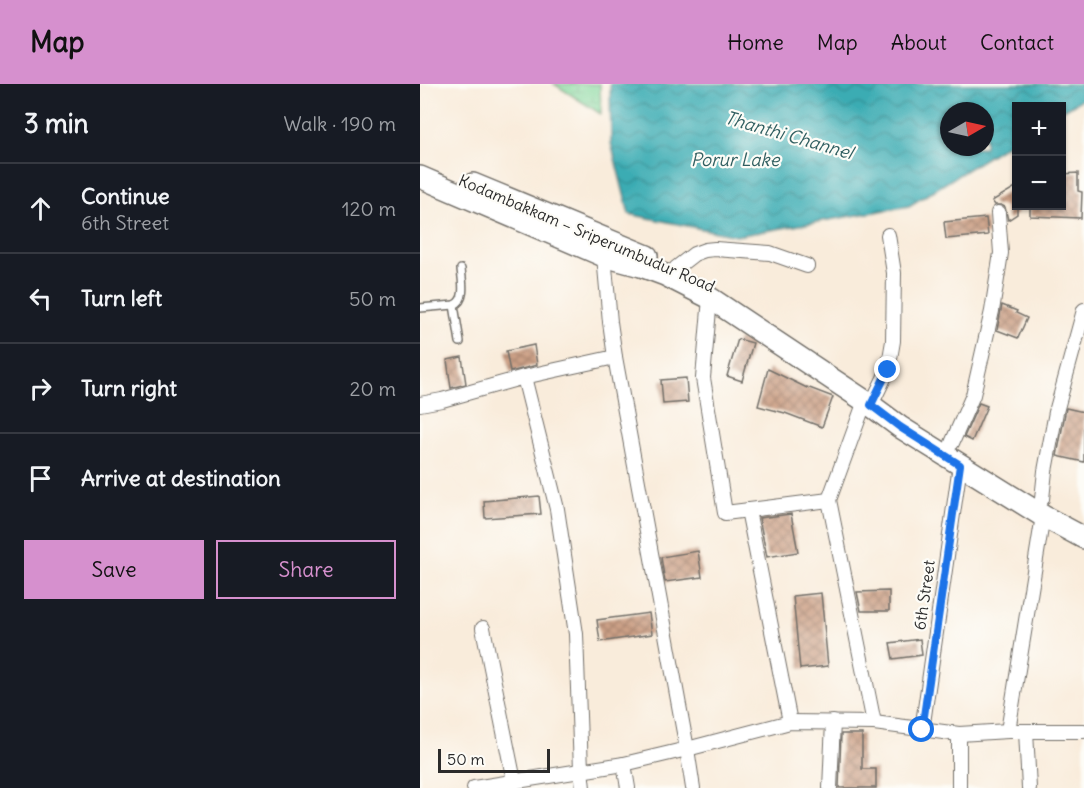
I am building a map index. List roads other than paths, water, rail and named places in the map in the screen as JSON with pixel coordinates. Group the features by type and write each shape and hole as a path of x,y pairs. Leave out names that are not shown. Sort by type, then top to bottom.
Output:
{"main road":[{"name":"Kodambakkam – Sriperumbudur Road","path":"420,163 568,232 604,256 665,275 710,298 871,400 913,419 952,444 1084,538"},
{"name":"Kodambakkam – Sriperumbudur Road","path":"420,177 568,232 676,268 716,286 871,400 900,427 960,465 1042,507 1084,522"}],"street":[{"path":"952,444 974,395 992,311 1001,253 998,213"},
{"path":"874,723 829,500 871,400 888,370 893,341 894,273 888,236"},
{"path":"676,268 694,254 715,249 770,253 807,266"},
{"path":"604,256 615,357 693,788"},
{"path":"710,298 703,378 725,513 829,500"},
{"path":"1008,731 1042,507 1045,471 1056,412 1084,310"},
{"path":"420,404 524,377 615,357"},
{"path":"524,377 557,509 576,634 583,788"},
{"name":"6th Street","path":"922,730 960,465"},
{"path":"748,510 790,722"},
{"path":"483,628 514,781"},
{"path":"474,788 624,764 790,722 874,723 959,734 1008,731 1084,731"},
{"path":"830,788 833,722"},
{"path":"1026,731 1029,788"},
{"path":"959,734 959,788"},
{"path":"624,764 628,788"}],"lane":[{"path":"420,308 459,303 462,298 461,269"},
{"path":"454,305 460,342"}],"water":[{"name":"Porur Lake","path":"610,84 1084,84 1084,98 1066,109 1066,102 1012,102 1012,142 994,153 994,102 940,102 940,156 989,156 909,206 736,236 629,214 611,143"}],"water label":[{"name":"Thanthi Channel","path":"789,135"}]}
